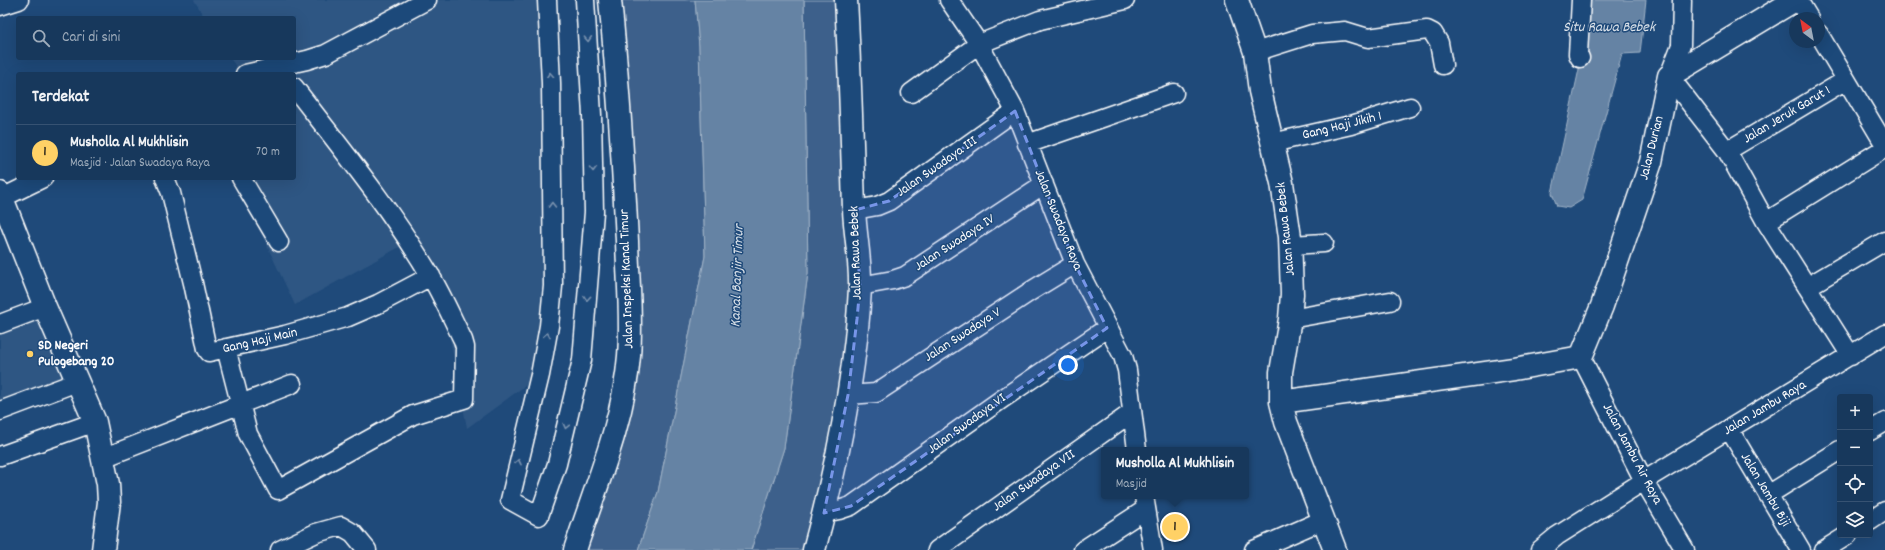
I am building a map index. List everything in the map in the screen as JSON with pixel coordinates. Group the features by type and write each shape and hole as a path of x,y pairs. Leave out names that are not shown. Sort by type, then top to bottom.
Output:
{"street":[{"path":"0,6 19,0"},
{"path":"263,72 281,70 326,54 427,0"},
{"path":"547,0 551,83 553,286 549,326 540,375 522,441 510,500 539,516 557,464 582,360 594,212 592,115 585,0"},
{"name":"Jalan Inspeksi Kanal Timur","path":"575,550 607,454 624,392 629,356 630,316 622,136 610,0"},
{"name":"Jalan Rawa Bebek","path":"814,550 824,512 848,395 860,286 854,210 853,133 846,0"},
{"name":"Jalan Swadaya Raya","path":"949,0 979,44 1014,111 1075,264 1107,328 1123,356 1127,370 1131,413 1137,447"},
{"path":"911,93 979,44 1040,20 1125,0"},
{"name":"Jalan Rawa Bebek","path":"1237,0 1255,52 1260,91 1282,183 1291,245 1292,294 1290,319 1281,372 1281,402 1286,422 1335,550"},
{"path":"1580,58 1578,54 1581,0"},
{"path":"1669,76 1681,45 1682,0"},
{"path":"1669,76 1788,2 1802,12"},
{"path":"1255,52 1312,34 1345,31 1368,38 1427,30 1433,32 1439,43 1443,65"},
{"path":"1825,44 1885,145"},
{"path":"1669,76 1727,151 1766,222 1851,356"},
{"name":"Jalan Durian","path":"1578,358 1602,306 1651,162 1669,76"},
{"name":"Jalan Jeruk Garut 1","path":"1727,151 1846,80"},
{"path":"226,348 248,434 278,490 413,415 464,399 465,347 463,340 431,276 378,198 296,90"},
{"path":"1027,144 1174,93"},
{"name":"Gang Haji Jikih 1","path":"1272,143 1351,125 1410,107"},
{"name":"Jalan Swadaya III","path":"854,210 877,206 888,201 1014,111"},
{"path":"1766,222 1885,148"},
{"path":"39,180 1,197 45,306 95,422 103,458 109,502 103,550"},
{"name":"Gang Haji Main","path":"166,180 171,193 194,283 207,349 212,352 348,317 378,304 431,276"},
{"path":"242,180 279,242"},
{"name":"Jalan Swadaya IV","path":"860,286 893,280 904,276 1044,184"},
{"path":"1808,287 1885,241"},
{"path":"1291,245 1324,243"},
{"name":"Jalan Swadaya V","path":"848,395 876,393 1004,308 1075,264"},
{"path":"1290,319 1390,301"},
{"path":"0,324 45,306"},
{"name":"Jalan Swadaya VI","path":"824,512 839,510 851,506 1002,399 1107,328"},
{"name":"Jalan Jambu Raya","path":"1540,550 1557,536 1644,480 1885,334"},
{"path":"1281,402 1514,369 1578,358"},
{"name":"Jalan Jambu Air Raya","path":"1578,358 1683,549"},
{"path":"0,411 78,382"},
{"path":"103,458 241,402 292,384"},
{"name":"Jalan Swadaya VII","path":"937,550 1131,413"},
{"path":"0,456 95,422"},
{"path":"1872,430 1885,422"},
{"name":"Jalan Jambu Biji","path":"1729,429 1801,550"},
{"path":"1768,495 1837,452"},
{"path":"1083,550 1145,502 1153,550"},
{"path":"1873,519 1885,511"},
{"path":"1254,550 1323,520"},
{"path":"280,550 316,533 342,526 353,533 367,550"},
{"path":"1824,550 1843,538"}],"highlighted area":[{"path":"1015,111 1075,264 1107,328 851,506 824,513 848,395 857,319 860,286 855,210 889,201"}],"shaded area":[{"path":"194,0 546,0 552,214 540,375 467,428 447,323 405,244 295,305 236,180 296,180 296,72 240,72 231,60 296,60 296,16 204,16"},
{"path":"609,0 695,0 699,46 705,256 658,492 638,550 572,550 625,386"},
{"path":"804,0 846,0 860,286 814,550 751,550 784,448 808,273"},
{"name":"SD Negeri Pulogebang 20","path":"39,311 71,380 0,408 0,327"}],"water":[{"name":"Kanal Banjir Timur","path":"695,0 804,0 808,273 784,448 751,550 638,550 658,492 705,256 699,46"},
{"name":"Situ Rawa Bebek","path":"1583,0 1646,0 1640,53 1622,54 1582,200 1569,208 1557,206 1552,193 1581,60"}],"place":[{"name":"SD Negeri Pulogebang 20","path":"30,354"},
{"name":"Musholla Al Mukhlisin","path":"1175,527"}]}
